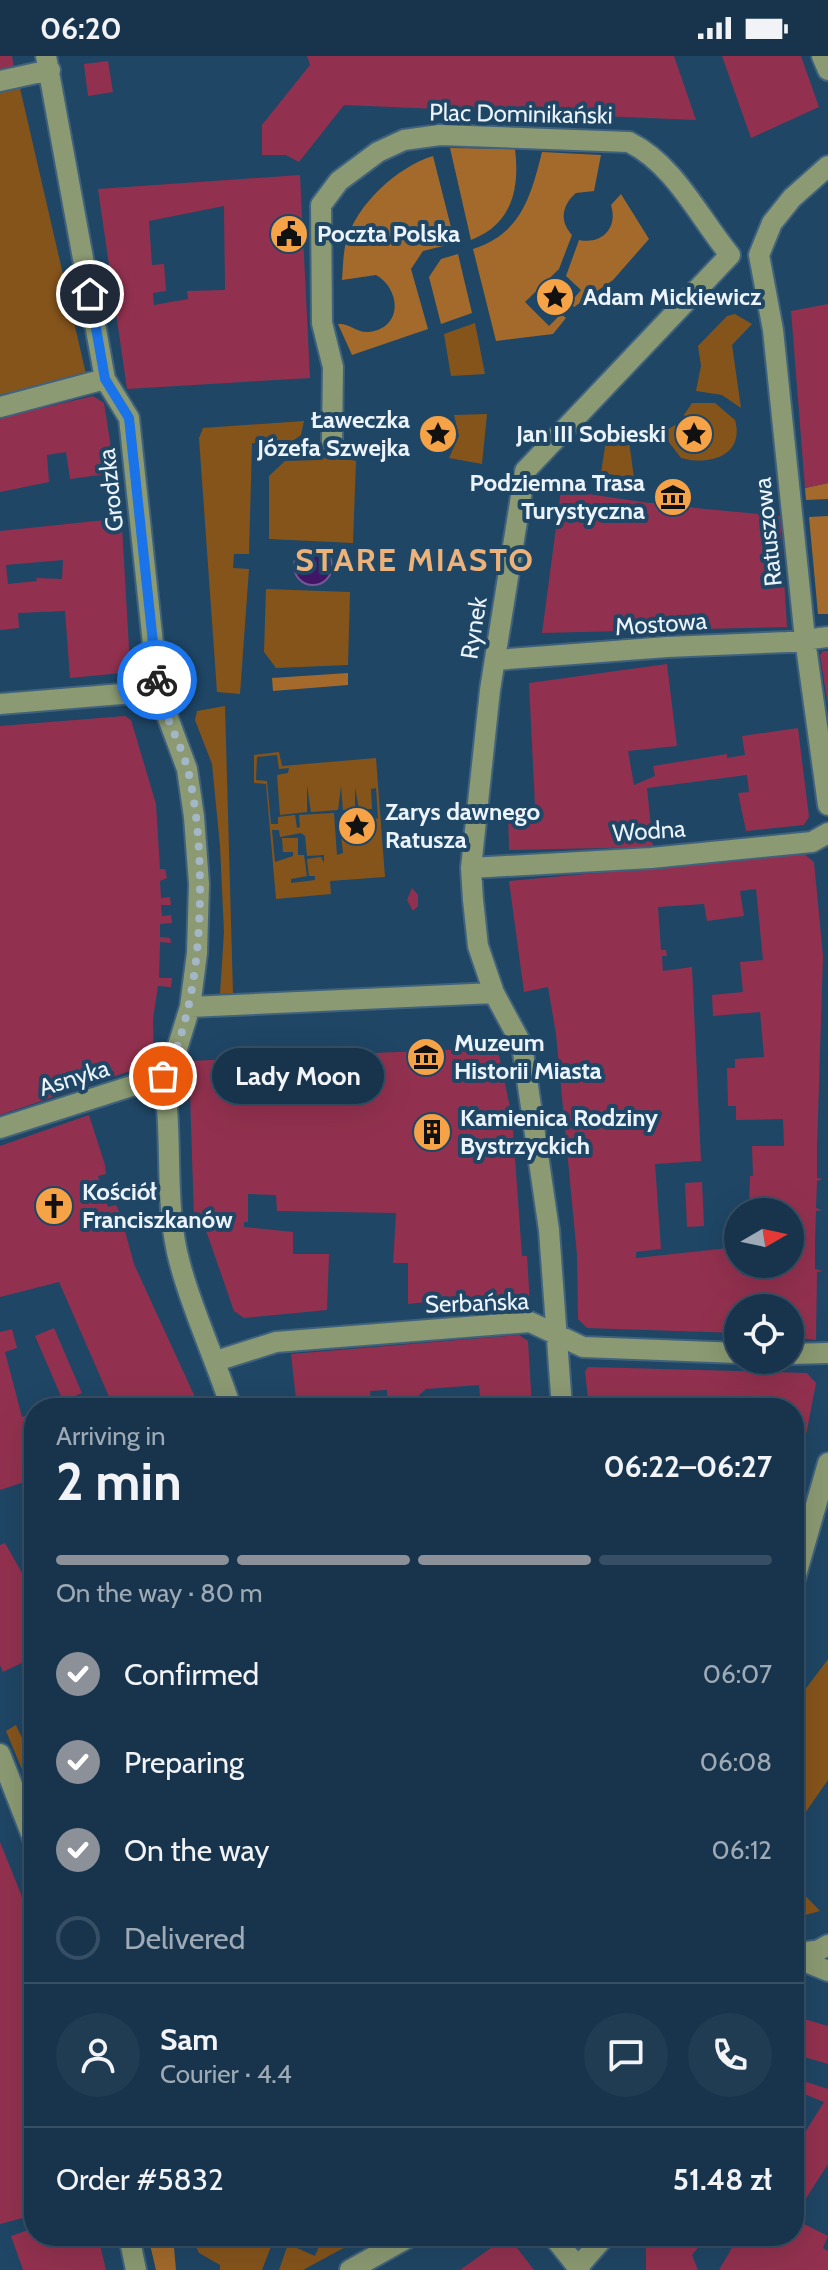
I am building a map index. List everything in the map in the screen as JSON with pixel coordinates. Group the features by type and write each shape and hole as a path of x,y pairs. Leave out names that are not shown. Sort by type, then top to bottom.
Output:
{"street":[{"path":"822,56 828,70"},
{"path":"0,81 48,63"},
{"name":"Grodzka","path":"48,63 105,379 129,418 158,691"},
{"name":"Plac Dominikański","path":"332,442 333,367 322,323 321,205 339,181 378,152 404,140 440,135 629,142 651,153 668,170 730,255"},
{"path":"730,255 759,255 772,223 792,198 828,166"},
{"name":"Rynek","path":"561,1398 549,1230 522,1045 494,993 478,946 471,868 496,660 525,471 730,255"},
{"name":"Ratuszowa","path":"759,255 773,330 805,639 828,805"},
{"path":"0,407 105,379"},
{"name":"Mostowa","path":"496,660 828,637"},
{"path":"0,704 158,691 187,769 199,884 197,953 190,1007 176,1052 163,1076 172,1220 180,1264 228,1398"},
{"name":"Wodna","path":"471,868 651,858 812,842 828,833"},
{"path":"190,1007 494,993"},
{"name":"Asnyka","path":"0,1128 163,1076"},
{"name":"Serbańska","path":"216,1361 276,1342 530,1322 583,1347 724,1352"},
{"path":"804,1354 828,1353"},
{"path":"804,1547 828,1463"},
{"path":"0,1754 24,1815"},
{"path":"804,1953 828,1945"},
{"path":"804,1960 828,1971"},
{"path":"131,2246 136,2270"},
{"path":"350,2270 393,2246"},
{"path":"561,2246 579,2268 597,2246"}],"shaded area":[{"path":"20,88 86,374 0,397 0,92"},
{"path":"450,148 515,149 516,178 510,204 496,225 471,240"},
{"path":"542,152 601,155 594,191 576,193 565,208 565,224 572,235 559,269 525,302 549,326 561,314 566,318 553,334 496,341 473,249 502,234 513,223 528,198"},
{"path":"433,156 455,243 423,251 411,269 428,329 352,355 338,324 364,332 380,329 393,316 395,307 390,289 376,275 342,280 345,247 351,228 368,201 392,178"},
{"path":"621,194 649,239 613,280 574,307 570,303 581,290 566,276 579,240 595,240 607,233 613,213 611,205"},
{"path":"458,254 472,313 441,324 429,277 441,259"},
{"path":"735,314 752,324 732,345 741,408 722,395 696,391 701,366 698,346 727,316"},
{"path":"475,323 485,374 451,376 444,334"},
{"path":"692,403 715,403 735,420 735,442 722,456 703,460 681,458 662,433 675,425 694,446 706,433 684,415"},
{"path":"487,414 482,464 449,458 459,436 454,415"},
{"path":"304,421 301,435 291,442 252,443 249,554 234,554 233,568 249,569 240,694 217,692 199,438 203,428"},
{"path":"606,440 629,441 634,478 601,473"},
{"path":"325,454 356,461 353,543 269,539 269,476 285,461 318,460"},
{"path":"828,483 828,499 806,500 805,488"},
{"path":"828,516 828,614 818,614 809,517"},
{"path":"313,547 326,553 332,566 326,579 313,585 300,579 294,566 300,553"},
{"path":"266,589 350,592 348,665 276,668 264,652"},
{"path":"348,673 348,685 273,691 272,678"},
{"path":"225,706 233,993 220,994 224,932 220,846 212,764 195,720 197,711"},
{"name":"Zarys dawnego Ratusza","path":"279,752 282,766 376,758 385,877 330,881 331,894 276,899 266,784 254,783 254,755","holes":["277,755 279,769 289,768 288,773 277,775 280,815 307,812 307,785 311,812 338,810 341,786 343,810 355,809 355,787 359,809 372,809 371,789 376,788 378,819 359,813 339,817 343,853 337,855 334,813 299,815 300,827 297,828 295,815 278,817 278,824 271,824 267,781 256,780 257,757","272,830 279,830 280,837 301,833 305,836 307,856 324,855 324,863 321,857 307,859 309,876 315,876 315,880 291,883 291,879 307,876 304,855 298,855 298,838 282,838 283,852 293,852 293,856 275,862"]},
{"path":"828,1659 828,1780 804,1815 804,1691"},
{"path":"16,1725 24,1742 24,1774 6,1731"},
{"path":"804,1894 820,1911 804,1915"},
{"path":"150,2246 174,2246 176,2270 156,2270"},
{"path":"196,2246 271,2246 262,2270 220,2270 220,2265 199,2253"},
{"path":"287,2246 315,2256 319,2246 347,2246 303,2270 279,2270"}],"building":[{"path":"0,56 12,56 14,67 0,70"},
{"path":"307,56 674,56 696,120 344,105 299,162 286,155 262,155 262,125 310,65"},
{"path":"722,56 801,56 819,107 751,138"},
{"path":"108,61 113,92 88,96 84,64"},
{"path":"300,175 310,378 127,389 98,189","holes":["224,206 225,290 187,291 188,299 154,305 153,293 166,291 164,264 152,265 149,221"]},
{"path":"828,304 828,483 805,488 791,311"},
{"path":"93,396 104,403 115,473 70,479 66,452 47,455 49,482 0,492 0,418"},
{"path":"655,487 692,491 690,507 780,516 787,627 542,633 561,490 654,503"},
{"path":"115,519 122,527 130,665 122,673 70,678 65,611 18,613 19,628 0,630 0,531","holes":["63,560 62,579 36,578 37,581 8,584 6,565"]},
{"path":"828,651 828,706 820,655"},
{"path":"667,664 677,746 628,751 634,785 655,776 653,766 727,754 727,758 745,755 742,736 798,728 809,817 804,825 746,831 738,793 749,792 747,775 647,788 653,847 509,850 508,806 535,805 529,683"},
{"path":"125,716 131,720 156,804 160,869 165,869 167,878 160,881 161,898 170,897 171,905 161,905 162,916 171,915 172,923 160,924 160,937 170,938 171,943 160,942 159,978 172,978 171,987 158,986 153,1019 154,1063 0,1115 0,726"},
{"path":"804,854 814,862 823,956 817,1178 823,1179 817,1181 816,1208 822,1210 816,1211 815,1269 823,1271 817,1272 816,1340 804,1339 804,1294 724,1294 724,1333 587,1328 578,1319 577,1255 556,1034 548,987 524,992 509,881","holes":["756,889 763,960 740,962 743,992 712,995 713,1016 760,1012 764,1057 735,1059 735,1068 727,1068 728,1106 736,1106 736,1120 783,1119 784,1146 752,1146 753,1176 750,1176 749,1198 804,1198 804,1278 724,1278 724,1249 636,1258 636,1252 661,1249 655,1164 701,1161 692,967 663,971 662,956 667,956 666,950 661,950 658,907 704,904 707,921 744,916 740,891"]},
{"path":"412,888 418,895 418,906 413,911 407,900"},
{"path":"490,1048 499,1055 512,1117 522,1256 527,1256 530,1305 457,1312 457,1299 408,1304 408,1263 393,1263 396,1213 277,1211 276,1195 248,1194 248,1222 244,1222 244,1227 293,1232 293,1254 329,1254 327,1310 244,1318 234,1311 202,1219 194,1219 189,1061 342,1054 342,1051 351,1050 351,1054"},
{"name":"Kościół Franciszkanów","path":"89,1115 105,1165 106,1174 98,1176 108,1207 116,1205 120,1213 134,1264 195,1398 110,1398 59,1282 0,1297 0,1146"},
{"path":"702,1182 704,1226 687,1227 685,1183"},
{"path":"54,1328 82,1393 62,1398 35,1336"},
{"path":"12,1329 17,1348 5,1352 24,1416 24,1482 0,1490 0,1332"},
{"path":"519,1335 528,1341 531,1398 480,1398 479,1385 426,1389 418,1398 387,1398 387,1390 370,1391 370,1398 296,1398 291,1354"},
{"path":"588,1367 724,1371 724,1374 807,1373 816,1383 807,1430 804,1430 804,1398 588,1398 585,1371"},
{"path":"5,1543 24,1576 24,1662 3,1672 0,1665 0,1545"},
{"path":"0,1842 24,1907 24,2218 0,2224"},
{"path":"804,2019 828,2026 828,2064 804,2057"},
{"path":"804,2081 828,2089 828,2164 804,2201 804,2134 824,2102 804,2094"},
{"path":"804,2224 828,2236 823,2248 828,2251 828,2270 719,2270 733,2246 804,2246"},
{"path":"24,2231 24,2246 100,2246 106,2270 23,2270 11,2236"},
{"path":"494,2246 516,2246 534,2270 460,2270"},
{"path":"646,2246 699,2246 692,2255 698,2270 646,2270"}],"way so far":[{"path":"157,680 158,691 187,769 199,884 197,953 190,1007 176,1052 163,1076"}],"place":[{"name":"Poczta Polska","path":"289,234"},
{"name":"Adam Mickiewicz","path":"555,297"},
{"name":"Ławeczka Józefa Szwejka","path":"438,434"},
{"name":"Jan III Sobieski","path":"694,434"},
{"name":"Podziemna Trasa Turystyczna","path":"673,497"},
{"name":"Zarys dawnego Ratusza","path":"357,826"},
{"name":"Muzeum Historii Miasta","path":"426,1057"},
{"name":"Lady Moon","path":"163,1076"},
{"name":"Kamienica Rodziny Bystrzyckich","path":"432,1132"},
{"name":"Kościół Franciszkanów","path":"54,1206"}],"district":[{"name":"STARE MIASTO","path":"415,560"}],"route":[{"path":"90,294 105,379 129,418 157,680"}]}
